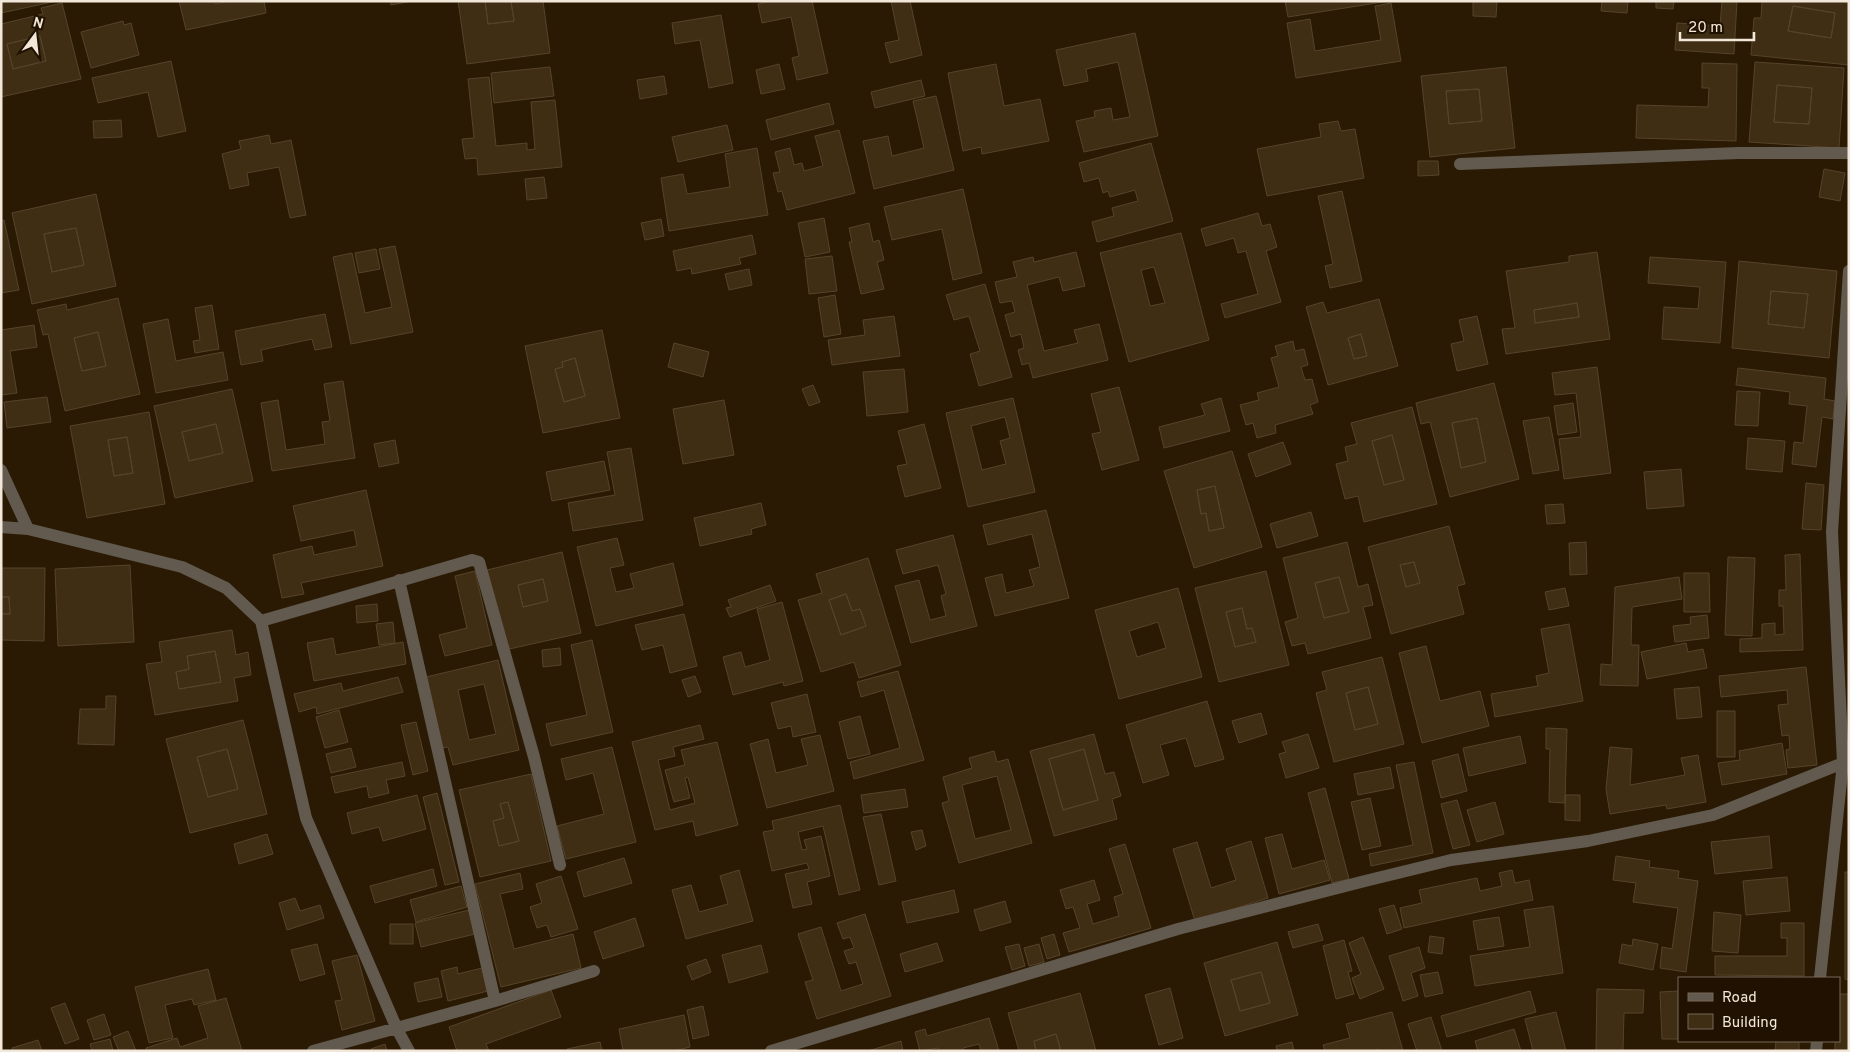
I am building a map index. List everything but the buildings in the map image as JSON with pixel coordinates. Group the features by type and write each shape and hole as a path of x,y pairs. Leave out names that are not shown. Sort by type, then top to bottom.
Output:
{"street":[{"path":"1460,164 1738,153 1849,152"},
{"path":"1820,977 1843,762 1832,532 1849,271"},
{"path":"1,470 28,529"},
{"path":"1,527 28,529 182,567 226,588 261,621 306,818 397,1029 409,1051"},
{"path":"261,621 472,560 478,562 534,757 560,865"},
{"path":"399,580 495,1001"},
{"path":"771,1051 1178,930 1365,881 1451,860 1588,842 1713,814 1843,762"},
{"path":"314,1051 495,1001 594,971"}]}
